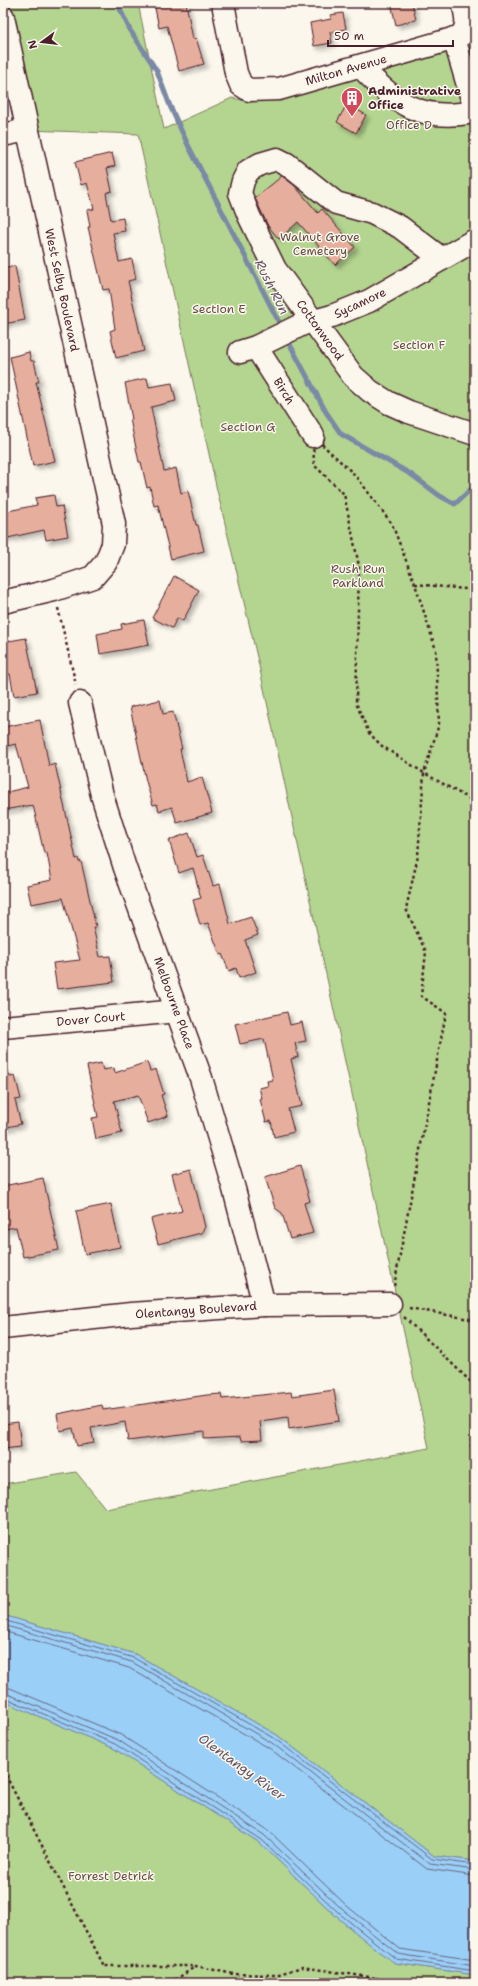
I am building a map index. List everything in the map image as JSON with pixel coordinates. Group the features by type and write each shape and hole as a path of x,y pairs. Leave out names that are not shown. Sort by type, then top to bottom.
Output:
{"street":[{"name":"Milton Avenue","path":"223,3 236,73 241,84 249,90 279,89 361,67 461,21"},
{"name":"West Selby Boulevard","path":"3,17 114,524 113,544 106,562 93,577 54,590"},
{"path":"361,67 394,99 407,106 426,113 452,116 475,110 470,68 461,21"},
{"path":"3,135 27,130"},
{"name":"Cottonwood","path":"442,260 400,227 372,213 336,203 288,164 277,159 260,164 248,171 243,180 240,194 275,269 353,376 370,391 389,403 409,412 475,434"},
{"name":"Sycamore","path":"256,346 314,321 369,301 475,240"},
{"name":"Birch","path":"256,346 313,436"},
{"path":"3,602 54,590"},
{"name":"Melbourne Place","path":"80,703 104,802 125,868 201,1078 234,1189 264,1305"},
{"name":"Dover Court","path":"3,1027 178,1011"},
{"name":"Olentangy Boulevard","path":"3,1328 131,1314 264,1305 390,1304"}],"path":[{"path":"313,436 356,476 392,524 415,584 436,650 439,724 424,773 418,856 406,909 426,952 421,996 446,1013 390,1304"},
{"path":"313,436 314,465 344,494 359,566 356,703 369,733 382,746 424,773 475,802"},
{"path":"415,584 475,590"},
{"path":"54,590 80,703"},
{"path":"390,1304 475,1320"},
{"path":"390,1304 473,1384 471,1448 475,1453"},
{"path":"3,1770 104,1966 196,1966 233,1974 276,1975 302,1967 399,1983"},
{"path":"108,1983 175,1981 196,1966"},
{"path":"376,1978 376,1983"}],"green space":[{"path":"3,3 138,3 164,129 232,98 252,102 464,43 475,36 475,1861 434,1856 277,1735 135,1654 3,1615 3,1484 76,1472 106,1509 429,1448 258,661 217,490 138,134 27,130 3,17"},
{"name":"Forrest Detrick","path":"3,1701 113,1748 260,1843 337,1917 395,1963 475,1975 475,1983 3,1983"}],"water":[{"name":"Olentangy River","path":"3,1615 135,1654 277,1735 434,1856 475,1861 475,1975 395,1963 337,1917 260,1843 113,1748 3,1701"}],"building":[{"path":"161,3 186,3 193,39 196,38 204,64 179,71 167,26 159,28 155,8 161,6"},
{"path":"391,3 412,3 416,20 396,25"},
{"path":"343,13 346,29 330,32 332,43 314,46 310,23 331,19 330,15"},
{"name":"Administrative Office","path":"347,104 366,115 356,133 337,122"},
{"path":"112,153 115,166 107,168 112,191 106,193 111,220 123,218 125,231 113,233 119,262 132,259 136,279 128,281 144,351 116,358 110,331 115,329 109,289 103,290 88,227 90,227 87,210 94,209 87,183 81,185 75,162"},
{"path":"282,176 294,185 318,213 322,209 355,247 335,265 298,222 279,239 268,226 255,198"},
{"path":"15,266 25,320 3,324 3,269"},
{"path":"29,352 31,361 34,361 39,382 36,382 55,461 33,466 10,357"},
{"path":"147,378 149,387 172,383 176,401 151,407 164,471 176,468 181,493 188,491 204,551 171,559 158,505 154,506 150,487 147,488 141,462 139,462 130,419 132,419 125,383"},
{"path":"54,495 56,507 62,506 68,536 46,540 44,530 3,539 3,512 37,505 35,498"},
{"path":"174,576 199,590 183,621 177,618 172,628 152,618"},
{"path":"144,620 149,645 100,654 97,634 122,629 121,624"},
{"path":"26,638 37,692 14,696 10,674 7,674 3,653 3,642"},
{"path":"160,700 163,714 173,712 182,749 180,749 187,782 202,777 212,813 177,823 172,807 159,811 157,804 153,805 146,781 130,707"},
{"path":"40,720 49,766 55,764 76,859 78,858 79,862 81,861 96,927 93,927 100,957 110,956 114,982 57,989 53,963 80,960 63,898 31,904 27,885 52,880 47,853 44,853 33,805 3,810 3,793 28,787 16,744 3,747 3,727"},
{"path":"189,833 197,857 203,855 213,886 220,884 230,924 251,917 258,935 245,940 256,972 239,978 236,968 229,971 222,954 220,955 208,923 200,925 193,900 201,898 193,868 179,873 169,840"},
{"path":"287,1012 290,1025 302,1022 306,1041 295,1043 298,1057 291,1059 302,1106 288,1109 294,1132 274,1137 271,1121 266,1122 260,1099 262,1098 259,1088 268,1086 267,1081 273,1080 264,1039 240,1044 235,1024"},
{"path":"147,1062 150,1071 156,1069 164,1094 161,1095 168,1116 148,1123 138,1095 114,1101 122,1133 96,1139 92,1118 98,1117 87,1066 101,1063 103,1070 114,1068 115,1073"},
{"path":"3,1071 8,1071 10,1077 15,1076 21,1099 15,1100 21,1124 3,1128"},
{"path":"300,1166 310,1201 304,1203 313,1233 290,1239 282,1213 275,1208 265,1177"},
{"path":"191,1169 205,1227 201,1233 158,1244 151,1219 182,1211 172,1174"},
{"path":"43,1178 59,1250 23,1257 16,1227 5,1229 3,1221 3,1186"},
{"path":"111,1204 120,1247 85,1254 76,1211"},
{"path":"334,1390 339,1421 289,1429 288,1417 260,1421 262,1440 241,1441 240,1437 204,1439 204,1431 128,1441 125,1422 91,1428 94,1443 77,1446 73,1428 60,1431 57,1414 102,1405 103,1410 207,1395 221,1394 222,1399 291,1392 292,1396"},
{"path":"18,1422 21,1447 3,1449 3,1424"}],"waterway":[{"name":"Rush Run","path":"117,3 130,30 157,71 170,106 188,145 282,328"},
{"name":"Rush Run","path":"286,337 326,412 341,434 412,475 440,496 455,504 471,489 475,491"}],"place":[{"name":"Administrative Office","path":"352,118"}],"park label":[{"name":"Office D","path":"409,125"},
{"name":"Walnut Grove Cemetery","path":"320,244"},
{"name":"Section E","path":"219,309"},
{"name":"Section F","path":"419,345"},
{"name":"Section G","path":"248,427"},
{"name":"Rush Run Parkland","path":"358,576"}]}
